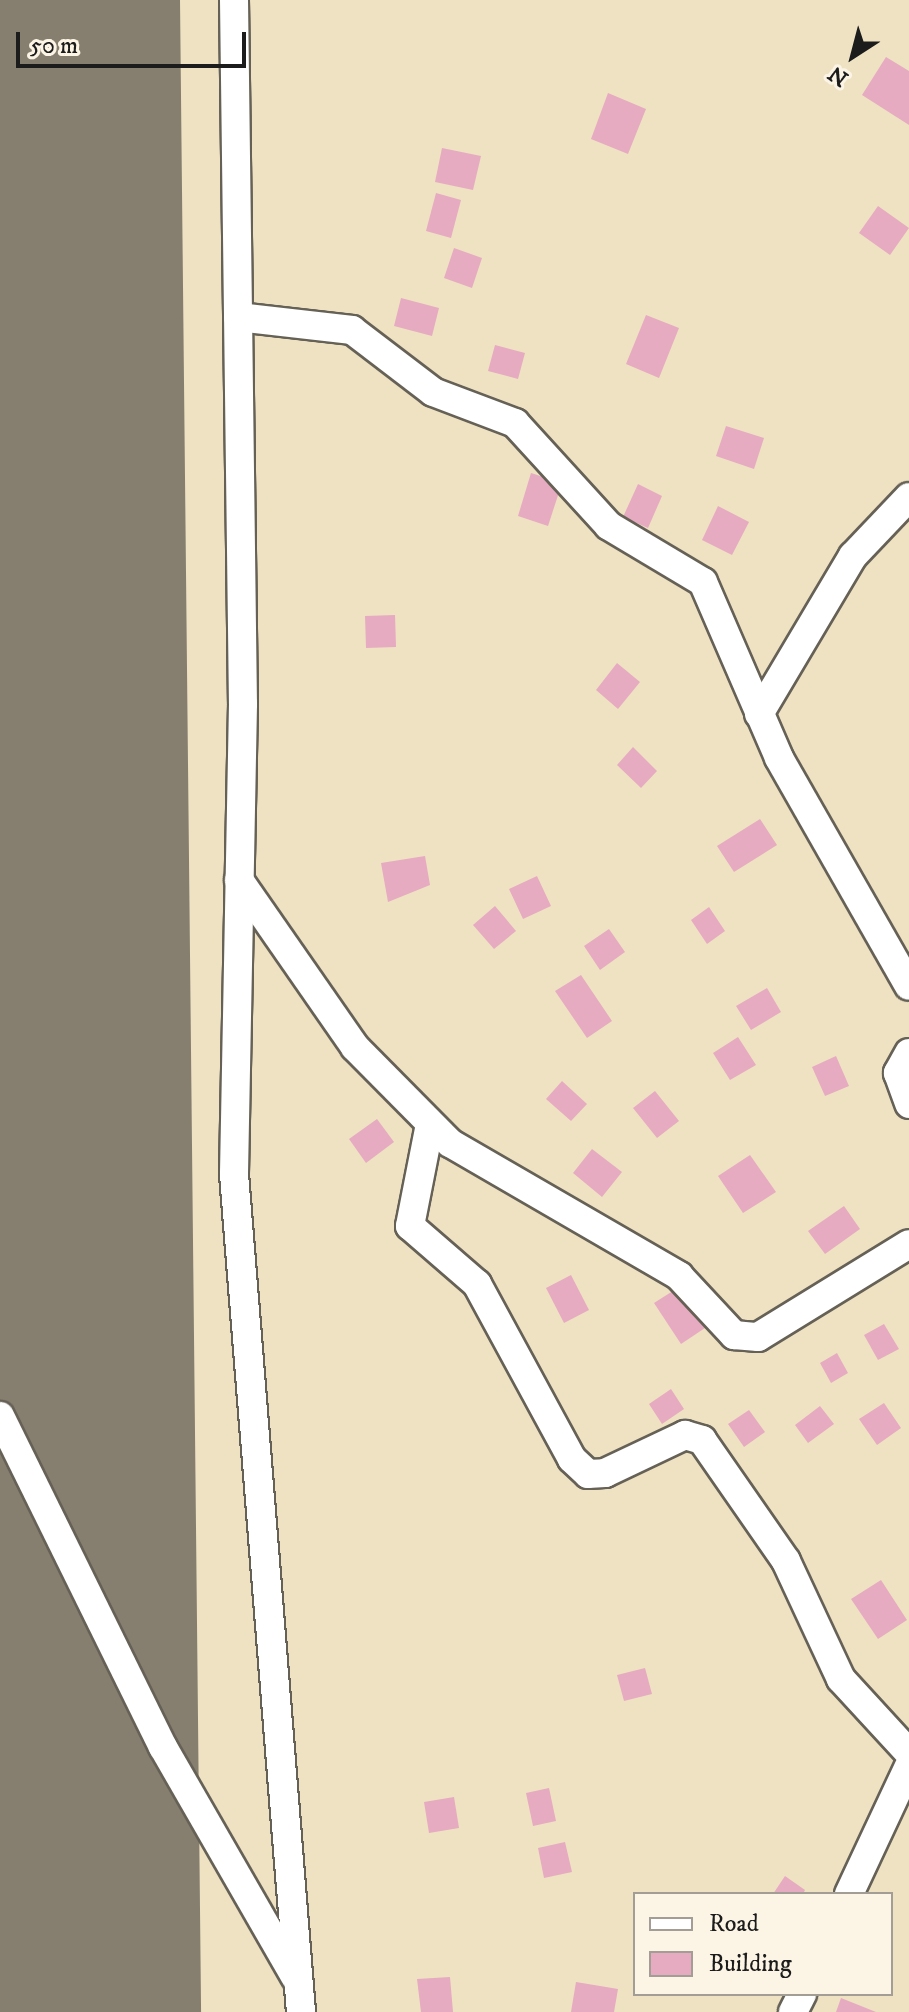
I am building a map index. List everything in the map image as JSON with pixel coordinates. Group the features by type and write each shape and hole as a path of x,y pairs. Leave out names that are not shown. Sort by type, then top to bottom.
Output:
{"street":[{"path":"234,0 239,880 234,1174 300,1998"},
{"path":"238,317 352,330 433,392 515,423 609,526 703,582 759,714 909,986"},
{"path":"759,714 853,556 909,497"},
{"path":"239,880 355,1047 430,1124 556,1211 679,1276 745,1340 909,1244"},
{"path":"909,1053 898,1073 909,1104"},
{"path":"430,1124 410,1226 477,1284 572,1459 588,1474 605,1473 685,1435 702,1440 786,1561 841,1679 909,1753"},
{"path":"0,1416 163,1747 300,1998"},
{"path":"850,1892 909,1766"}],"building":[{"path":"886,57 909,71 909,125 862,95"},
{"path":"608,93 646,109 628,154 591,139"},
{"path":"442,148 481,156 473,190 435,182"},
{"path":"436,193 461,200 451,238 426,231"},
{"path":"878,206 909,228 890,255 859,233"},
{"path":"454,248 482,258 472,288 444,278"},
{"path":"401,298 439,308 432,336 394,326"},
{"path":"646,315 679,328 659,378 626,364"},
{"path":"495,345 525,353 518,379 488,371"},
{"path":"726,426 764,438 754,469 716,456"},
{"path":"531,473 562,483 548,526 518,516"},
{"path":"638,484 662,496 648,528 623,517"},
{"path":"718,506 749,522 732,555 702,540"},
{"path":"395,615 396,647 366,648 365,616"},
{"path":"617,663 640,682 618,709 596,690"},
{"path":"633,747 657,771 641,788 617,765"},
{"path":"760,819 777,845 734,872 717,846"},
{"path":"425,856 430,885 388,902 381,863"},
{"path":"537,876 551,906 523,919 509,889"},
{"path":"495,906 516,931 494,949 473,925"},
{"path":"709,907 725,931 707,944 691,920"},
{"path":"609,929 625,952 600,970 584,946"},
{"path":"581,975 612,1021 587,1038 555,991"},
{"path":"767,988 781,1012 751,1030 736,1006"},
{"path":"738,1037 756,1065 730,1080 713,1053"},
{"path":"836,1056 849,1086 825,1096 812,1067"},
{"path":"562,1081 587,1104 571,1121 546,1099"},
{"path":"655,1091 679,1121 657,1138 633,1108"},
{"path":"377,1119 394,1142 366,1163 349,1139"},
{"path":"592,1149 622,1172 602,1197 573,1173"},
{"path":"750,1155 776,1192 743,1213 718,1176"},
{"path":"844,1206 860,1229 825,1254 808,1231"},
{"path":"571,1275 589,1310 564,1323 546,1288"},
{"path":"687,1282 714,1322 681,1344 654,1303"},
{"path":"884,1324 899,1349 878,1360 864,1335"},
{"path":"837,1353 848,1373 831,1383 820,1363"},
{"path":"671,1389 684,1409 662,1424 649,1404"},
{"path":"884,1403 901,1428 877,1445 859,1419"},
{"path":"820,1406 834,1424 808,1443 795,1425"},
{"path":"749,1410 765,1432 744,1447 728,1424"},
{"path":"881,1580 907,1620 878,1639 851,1599"},
{"path":"645,1668 652,1694 624,1701 617,1675"},
{"path":"549,1788 556,1821 533,1826 526,1793"},
{"path":"454,1797 459,1828 429,1833 424,1802"},
{"path":"565,1842 572,1872 544,1878 538,1848"},
{"path":"785,1876 805,1890 804,1892 774,1892"},
{"path":"450,1977 453,2012 421,2012 417,1979"},
{"path":"576,1982 618,1989 614,2012 571,2012"},
{"path":"841,1998 876,2012 836,2012"}],"runway":[{"path":"76,0 97,2012"}]}
